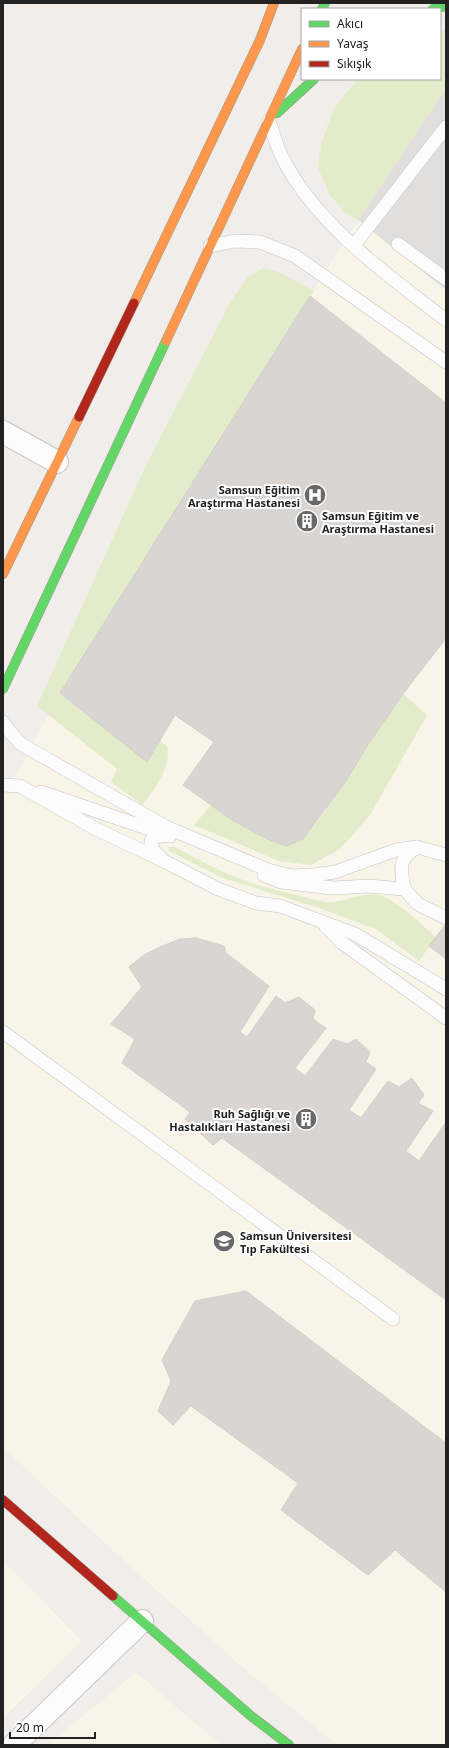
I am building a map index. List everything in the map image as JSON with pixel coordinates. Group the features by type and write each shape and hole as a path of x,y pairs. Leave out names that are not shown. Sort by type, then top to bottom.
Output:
{"street":[{"path":"3,574 260,40 274,3"},
{"path":"3,689 301,51"},
{"path":"269,121 313,80"},
{"path":"3,432 57,462"},
{"path":"3,1500 251,1716 289,1745"},
{"path":"14,1745 142,1621"}],"lane":[{"path":"269,121 281,155 301,188 329,223 392,279 446,320"},
{"path":"354,244 446,127"},
{"path":"210,246 235,241 260,242 295,256 446,362"},
{"path":"398,244 446,279"},
{"path":"3,722 21,744 166,827 268,870 292,876 335,872 396,850 417,847 446,855"},
{"path":"3,785 20,786 60,798 167,835 281,882 333,888 368,886 404,889"},
{"path":"20,786 96,829 162,860 218,889 256,903 280,906 355,934 446,989"},
{"path":"162,860 151,846 150,841 153,838 167,835"},
{"path":"417,847 406,855 401,866 404,889 418,904 446,918"},
{"path":"323,923 341,942 446,1018"},
{"path":"3,1032 392,1319"}],"shaded area":[{"name":"Samsun Üniversitesi Tıp Fakültesi","path":"446,89 446,1745 337,1745 249,1673 111,1549 3,1447 3,798 60,693 358,220"},
{"path":"446,89 446,290 358,220"},
{"path":"3,1561 82,1641 3,1718"},
{"path":"136,1672 221,1745 47,1745"}],"green space":[{"path":"446,29 446,89 358,220 345,213 330,195 318,168 321,144 334,108 357,80 441,80 441,31"},
{"path":"263,268 279,272 314,291 60,693 147,761 159,740 167,746 168,754 165,770 143,805 111,782 117,769 37,706 146,465 231,301 247,278"},
{"path":"403,694 427,715 370,815 340,849 311,865 279,861 194,825 211,805 267,839 287,846 303,839 346,781 369,743"},
{"path":"168,847 174,847 213,867 244,880 264,887 325,902 340,901 367,895 382,896 403,908 436,937 419,961 377,930 322,909 223,878 169,851"}],"building":[{"name":"Samsun Eğitim ve Araştırma Hastanesi","path":"310,296 446,403 446,638 403,694 369,743 346,781 303,839 287,846 267,839 232,820 183,785 214,742 175,715 147,762 60,693"},
{"path":"446,924 446,959 429,946"},
{"name":"Ruh Sağlığı ve Hastalıkları Hastanesi","path":"196,938 224,946 226,953 269,986 240,1032 247,1037 276,996 285,1003 299,997 315,1010 313,1019 326,1028 295,1068 305,1076 333,1039 347,1044 356,1039 370,1052 366,1062 376,1069 349,1110 361,1118 388,1081 399,1087 412,1078 424,1095 418,1103 433,1111 406,1151 419,1161 446,1122 446,1300 222,1138 213,1145 185,1119 190,1112 122,1063 135,1039 111,1024 142,987 129,967 144,955 160,947 180,939"},
{"path":"246,1291 446,1443 446,1592 395,1550 368,1575 281,1510 298,1483 191,1406 173,1425 158,1411 171,1381 162,1360 195,1301"}],"traffic: fast":[{"path":"322,8 325,3"},
{"path":"437,8 446,6"},
{"path":"277,113 313,80"},
{"path":"3,689 166,341"},
{"path":"113,1596 251,1716 289,1745"}],"traffic: slow":[{"path":"134,303 260,40 274,3"},
{"path":"166,341 301,51"},
{"path":"3,574 79,417"}],"traffic: jam":[{"path":"79,417 134,303"},
{"path":"3,1500 113,1596"}],"place":[{"name":"Samsun Eğitim Araştırma Hastanesi","path":"315,495"},
{"name":"Samsun Eğitim ve Araştırma Hastanesi","path":"307,521"},
{"name":"Ruh Sağlığı ve Hastalıkları Hastanesi","path":"306,1119"},
{"name":"Samsun Üniversitesi Tıp Fakültesi","path":"224,1241"}]}
